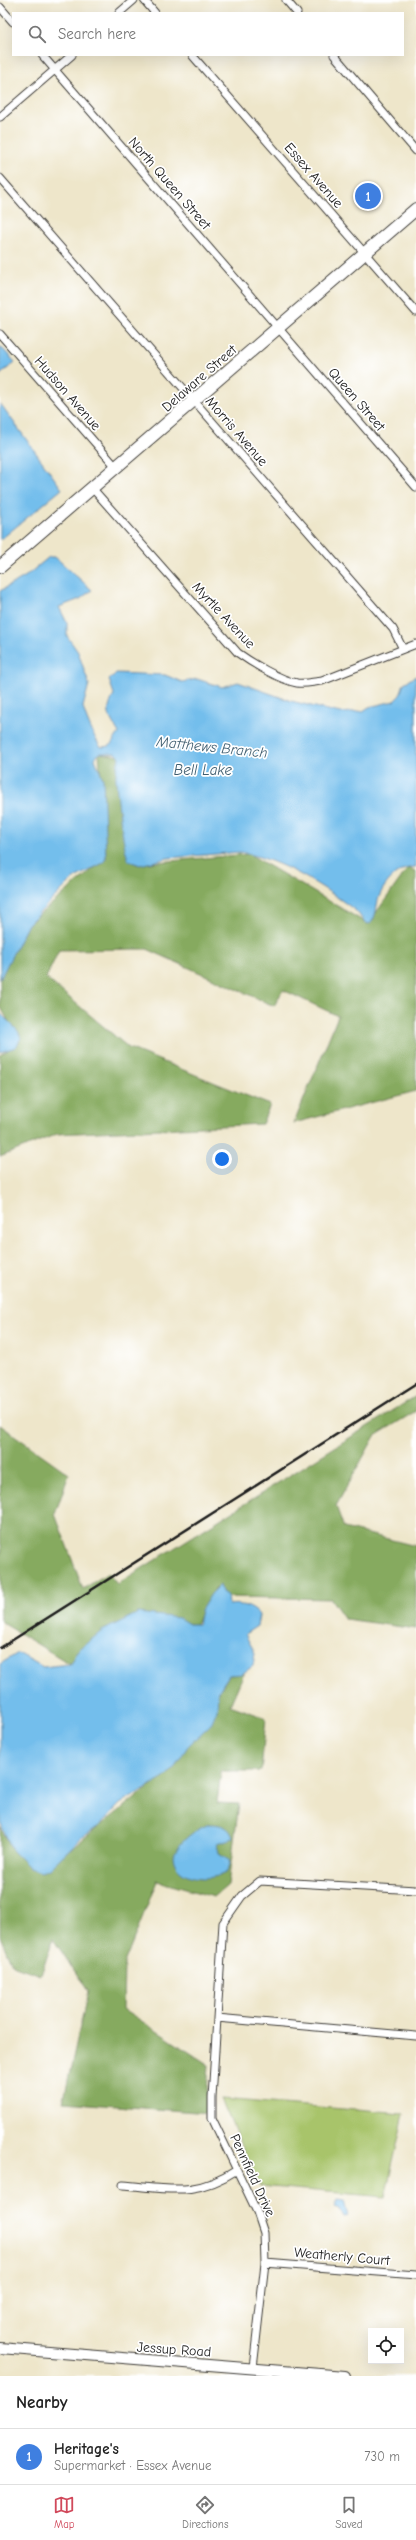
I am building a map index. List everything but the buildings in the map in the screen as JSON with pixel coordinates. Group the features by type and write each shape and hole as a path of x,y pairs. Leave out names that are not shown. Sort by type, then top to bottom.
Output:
{"main road":[{"name":"Delaware Street","path":"0,568 416,209"}],"street":[{"path":"120,12 134,0"},
{"path":"144,0 154,12"},
{"path":"286,0 296,12"},
{"path":"0,7 12,21"},
{"name":"North Queen Street","path":"43,56 278,329"},
{"path":"0,117 71,56"},
{"name":"Essex Avenue","path":"193,56 416,312"},
{"path":"335,56 416,151"},
{"name":"Morris Avenue","path":"0,178 393,629 403,649"},
{"name":"Queen Street","path":"278,329 416,487"},
{"name":"Hudson Avenue","path":"0,334 117,468"},
{"name":"Myrtle Avenue","path":"93,489 238,653 253,663 295,682 307,683 322,681 416,644"},
{"name":"Pennfield Drive","path":"254,2368 265,2263 264,2233 257,2212 212,2118 223,1923 242,1896 260,1881 416,1890"},
{"path":"217,2018 416,2036"},
{"path":"123,2185 182,2190 211,2185 237,2170"},
{"name":"Weatherly Court","path":"265,2263 416,2275"},
{"name":"Jessup Road","path":"0,2348 345,2376"}],"green space":[{"path":"99,753 119,756 136,864 249,854 368,924 408,868 416,871 416,1091 294,1123 338,1016 283,990 274,1006 147,949 59,950 46,978 129,1048 270,1105 262,1124 57,1134 0,1157 0,1055 20,1042 0,1006 0,978 28,924 106,858"},
{"path":"416,1396 416,1411 375,1436 336,1506 344,1528 416,1546 416,1629 345,1619 331,1599 228,1597 216,1587 195,1625 138,1613 70,1664 1,1622 0,1425 69,1474 55,1514 83,1589 108,1573 117,1584"},
{"path":"244,1673 230,1705 266,1718 261,1771 221,1771 217,1803 239,1804 228,1885 214,1897 157,1881 124,1963 123,2009 209,2065 207,2090 209,2113 63,2102 88,1991 53,1939 41,1975 12,1965 0,1936 0,1827 12,1850 41,1872 174,1768 229,1675"},
{"path":"221,2099 404,2114 385,2197 259,2186"}],"water":[{"path":"0,346 15,362 0,375"},
{"path":"0,403 62,489 0,540"},
{"name":"Bell Lake","path":"49,557 55,557 92,590 80,599 59,607 67,623 67,636 78,652 89,684 83,707 91,728 101,747 110,746 119,733 109,714 109,706 114,694 109,680 116,673 165,675 182,682 197,679 222,687 238,682 291,701 340,713 363,711 369,707 394,701 400,695 404,683 416,676 416,867 404,870 393,876 379,897 375,914 370,924 366,923 356,911 316,883 271,861 256,856 240,852 168,858 140,865 129,861 122,833 117,791 116,772 119,756 115,753 99,753 95,759 103,779 106,858 103,863 73,879 28,924 0,979 0,591 26,576"},
{"path":"0,1013 18,1031 21,1038 16,1047 0,1052"},
{"path":"220,1585 222,1592 228,1596 229,1605 237,1604 250,1607 259,1615 257,1626 245,1634 255,1653 253,1666 242,1674 229,1675 218,1692 217,1710 211,1724 188,1746 174,1768 164,1778 120,1804 99,1826 81,1838 49,1869 41,1872 30,1868 12,1850 0,1822 0,1664 18,1653 43,1667 70,1664 77,1651 102,1631 138,1613 179,1618 189,1624 198,1624 201,1610 211,1594"},
{"path":"209,1824 224,1826 232,1834 233,1838 217,1843 219,1853 230,1860 227,1872 212,1877 203,1878 187,1875 175,1864 173,1856 180,1845 188,1837 197,1830"},
{"path":"337,2199 345,2200 349,2216 344,2217 340,2209 335,2207"}],"railway":[{"path":"0,1648 416,1384"}],"place":[{"name":"Heritage's","path":"368,196"}],"water label":[{"name":"Matthews Branch","path":"212,747"}]}
